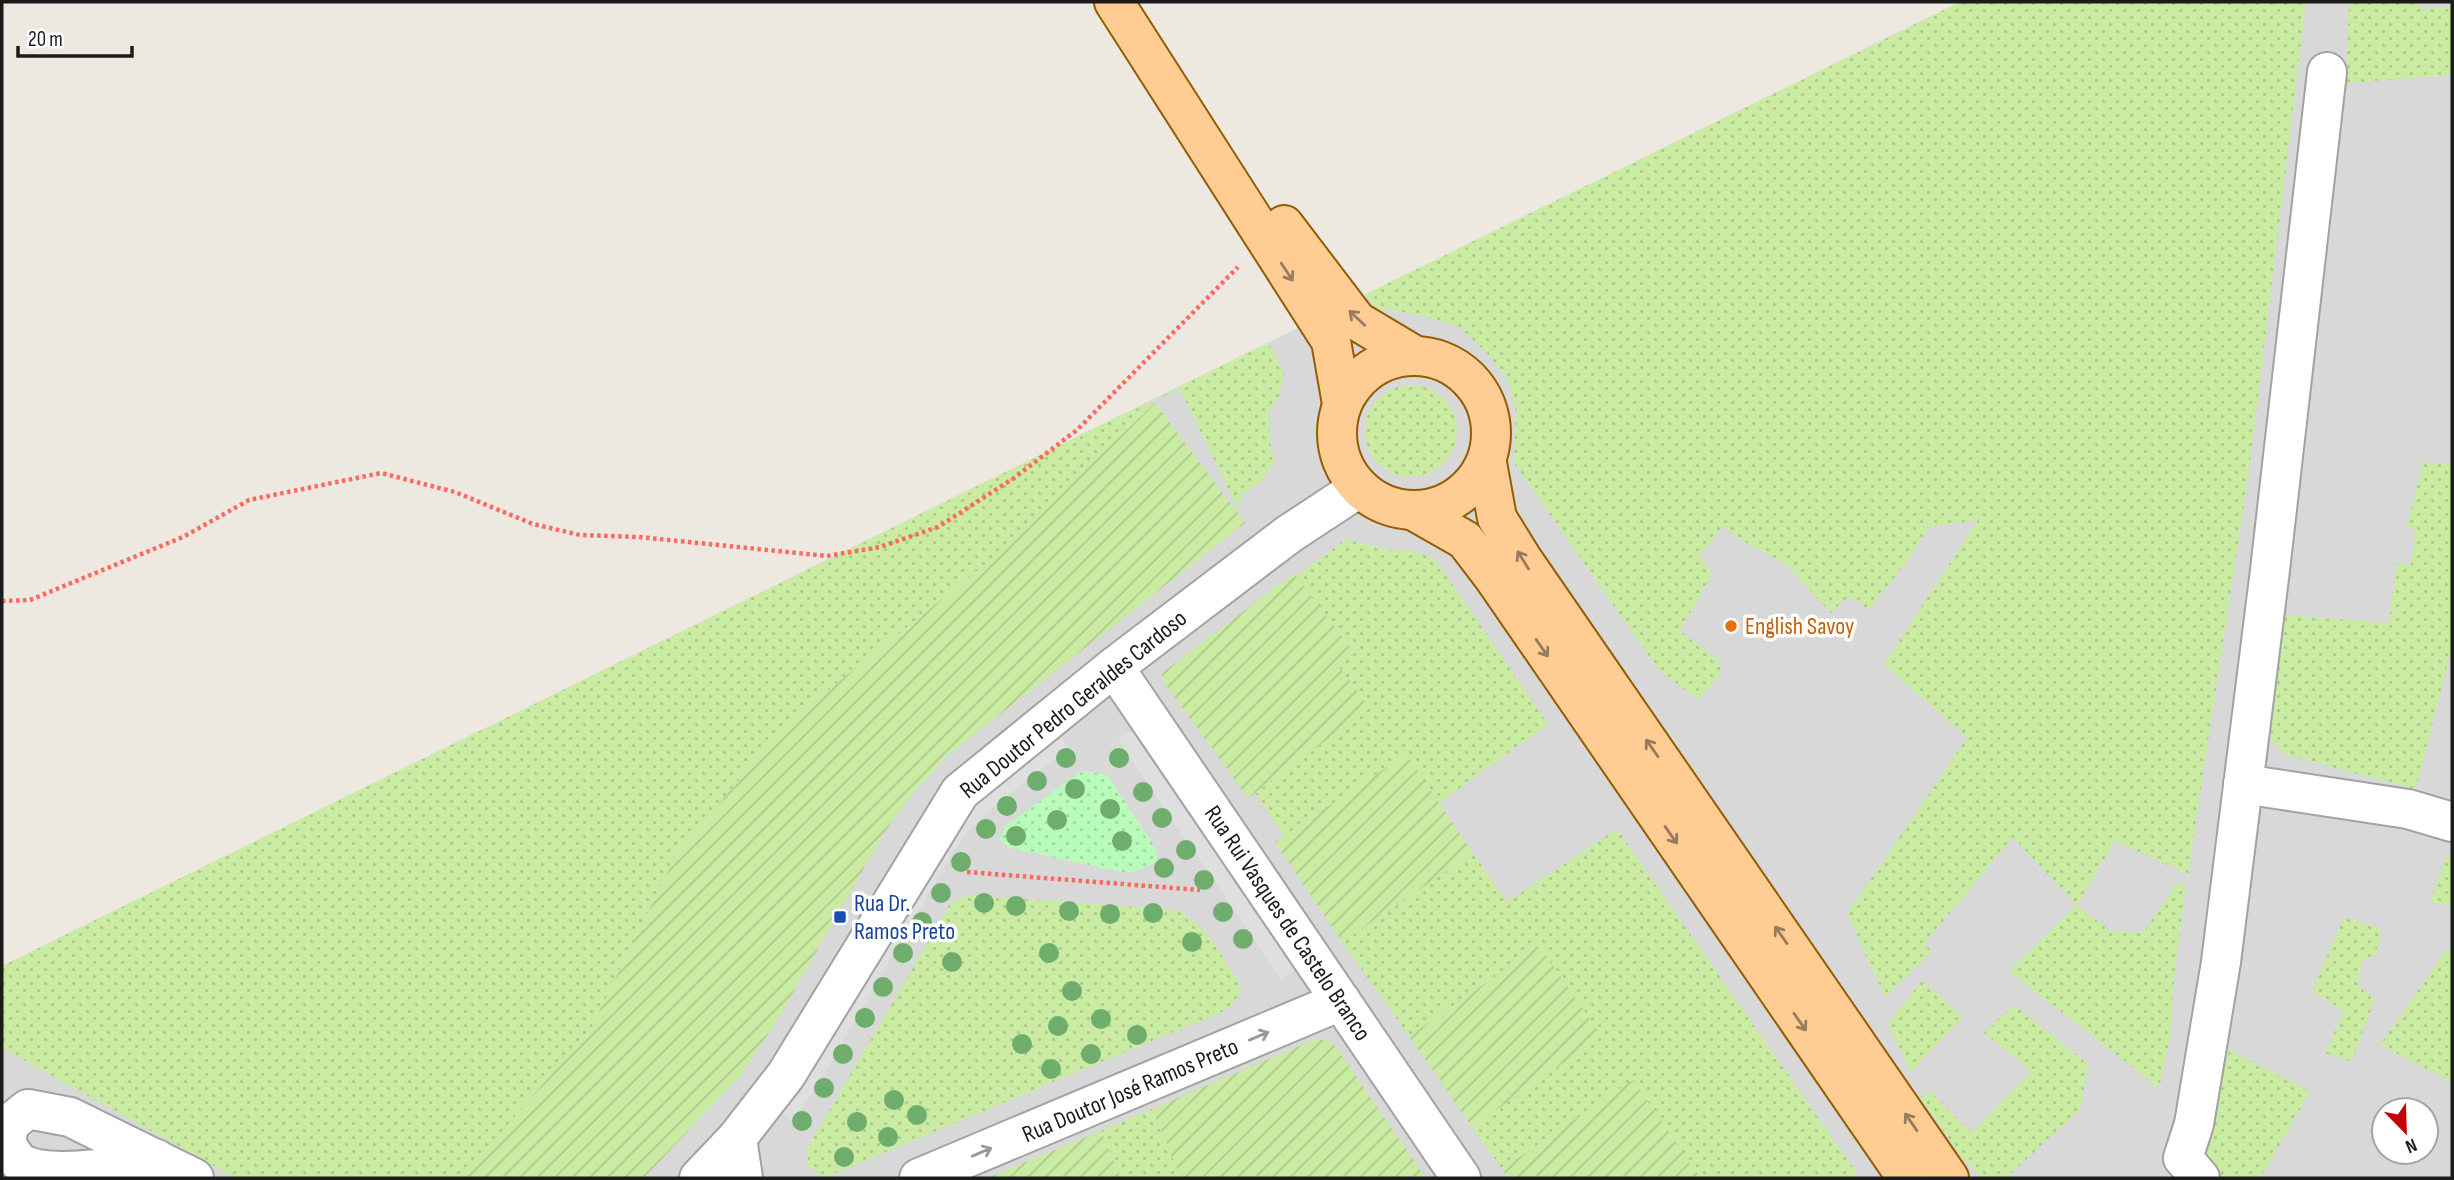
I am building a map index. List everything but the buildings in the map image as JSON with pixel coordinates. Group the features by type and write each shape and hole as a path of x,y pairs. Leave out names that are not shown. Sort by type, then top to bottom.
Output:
{"main road":[{"path":"1123,15 1331,341 1342,404"},
{"path":"1123,15 1357,321 1414,355"},
{"path":"1908,1178 1494,578 1465,540 1414,511 1384,505 1359,488 1342,463 1336,433 1342,404 1359,378 1384,361 1414,355 1444,360 1470,377 1486,402 1493,433 1487,463 1497,518 1523,560 1950,1178"},
{"path":"1414,511 1445,505 1470,488 1487,463"}],"street":[{"path":"2184,1171 2221,962 2270,570 2327,72"},
{"name":"Rua Doutor Pedro Geraldes Cardoso","path":"699,1178 737,1138 786,1075 960,792 1115,667 1289,534 1359,488"},
{"name":"Rua Rui Vasques de Castelo Branco","path":"1115,667 1461,1178"},
{"path":"2243,784 2408,809 2452,822"},
{"name":"Rua Doutor José Ramos Preto","path":"919,1178 1341,1001"},
{"path":"737,1138 743,1178"},
{"path":"157,1159 194,1178"}],"path":[{"path":"2,601 30,600 183,537 249,500 381,473 455,492 533,524 580,535 639,537 827,556 880,547 938,527 1014,478 1077,430 1220,283 1267,241"},
{"path":"967,872 1200,890"}],"shaded area":[{"path":"1960,2 2452,2 2452,1178 2,1178 2,966"},
{"path":"1131,731 1294,970 1281,979 1118,740"},
{"path":"1061,737 1069,748 992,808 967,832 793,1122 781,1113 809,1075 957,822 982,797"}],"green space":[{"path":"1960,2 2306,2 2249,471 2188,874 2115,841 2077,905 2013,837 1925,943 1932,952 1885,997 1847,914 1967,738 1884,664 1978,520 1928,527 1910,558 1868,610 1859,601 1845,599 1831,613 1785,564 1736,537 1723,526 1700,555 1712,574 1680,631 1719,661 1721,674 1698,700 1658,669 1514,463 1516,411 1509,382 1487,353 1459,327 1418,314 1379,309 1364,295"},
{"path":"2349,2 2419,2 2420,9 2452,7 2452,75 2346,83"},
{"path":"1268,343 1284,373 1279,396 1269,411 1270,441 1275,461 1261,482 1242,494 1239,511 1180,389 1141,406 1155,403 1018,538 785,725 675,857 591,1028 462,1178 236,1178 2,1048 2,966"},
{"path":"1411,385 1437,393 1449,405 1457,431 1449,457 1437,469 1411,477 1385,469 1373,457 1365,431 1373,405 1385,393"},
{"path":"1155,403 1245,523 949,754 915,790 884,833 779,1017 744,1071 644,1178 462,1178 591,1028 675,857 785,725 1018,538"},
{"path":"2423,462 2452,464 2452,647 2416,789 2286,755 2264,733 2279,615 2389,623 2397,564 2411,564 2416,530 2407,527"},
{"path":"1346,539 1387,550 1414,551 1435,559 1548,724 1439,803 1406,755 1284,836 1255,793 1369,708 1335,662 1352,650 1296,576"},
{"path":"1294,573 1352,650 1335,662 1370,708 1248,798 1163,681 1162,673"},
{"path":"1406,754 1473,853 1342,942 1275,842"},
{"path":"1082,771 1107,775 1155,847 1158,861 1143,869 1126,873 1010,848 999,839 1006,825"},
{"path":"1617,829 1860,1178 1700,1178 1633,1081 1502,1169 1472,1127 1601,1036 1539,946 1409,1036 1342,942 1473,853 1507,902"},
{"path":"2447,855 2452,857 2452,906 2430,902"},
{"path":"2177,883 2186,886 2174,977 2171,1034 2159,1088 2009,971 2077,905 2110,931 2143,933"},
{"path":"967,895 1175,910 1205,932 1220,952 1240,984 1237,1000 1224,1011 823,1178 808,1165 807,1149 950,904"},
{"path":"2344,917 2381,929 2376,955 2362,960 2358,986 2375,999 2352,1061 2325,1053 2344,1011 2312,991"},
{"path":"1539,946 1602,1036 1472,1127 1409,1036"},
{"path":"2446,950 2452,952 2452,1082 2380,1045"},
{"path":"1922,981 1963,1017 1911,1072 1888,1024"},
{"path":"2014,1005 2088,1064 2080,1110 2006,1178 1982,1178 1960,1155 1920,1097 1931,1092 1972,1133 2031,1071 1984,1033"},
{"path":"1318,1038 1333,1043 1426,1178 1181,1178 1152,1109"},
{"path":"2208,1040 2310,1091 2261,1178 2214,1178 2183,1158"},
{"path":"1633,1080 1700,1178 1508,1178 1502,1169"},
{"path":"1152,1109 1181,1178 1121,1178 1101,1131"},
{"path":"1101,1131 1121,1178 987,1178"}],"place":[{"name":"English Savoy","path":"1731,626"},
{"name":"Rua Dr. Ramos Preto","path":"840,917"}]}
